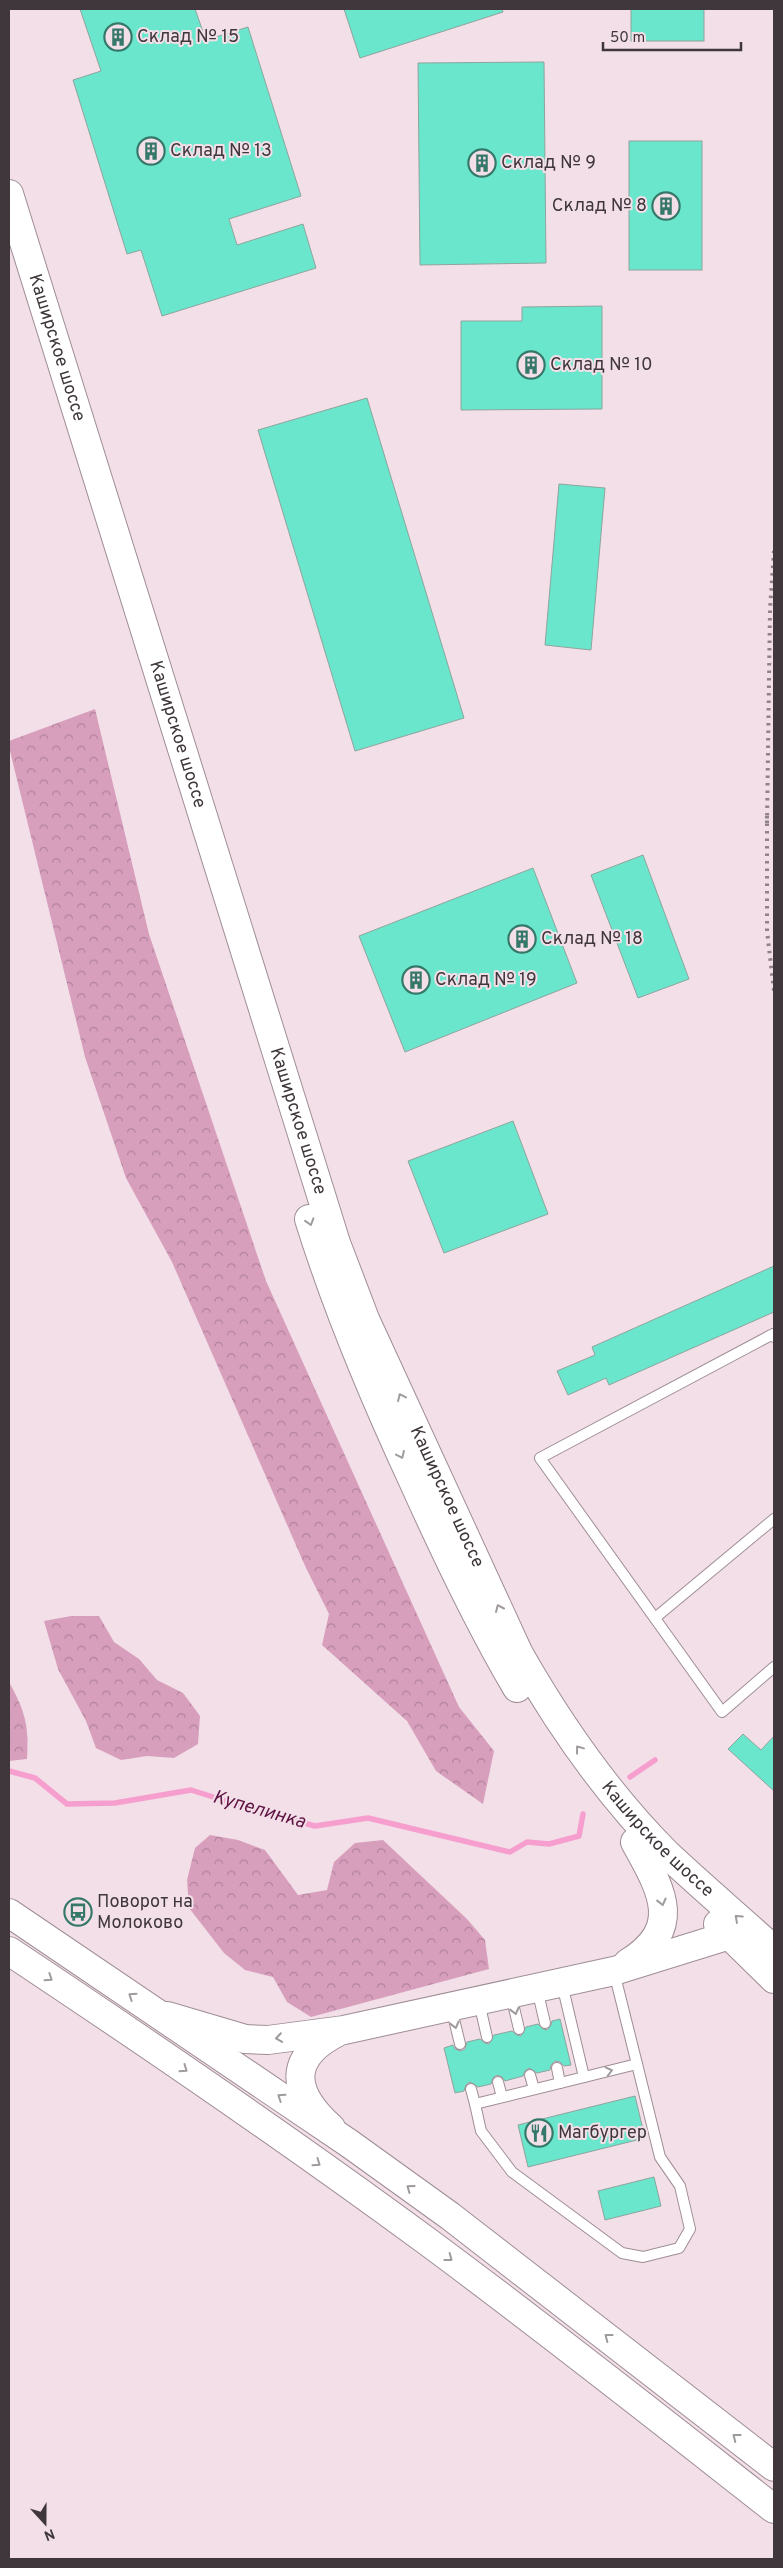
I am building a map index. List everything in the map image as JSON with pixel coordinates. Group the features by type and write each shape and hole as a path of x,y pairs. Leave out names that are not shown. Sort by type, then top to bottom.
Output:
{"main road":[{"name":"Каширское шоссе","path":"9,194 336,1243 365,1319 519,1654 546,1703 604,1782 667,1853 774,1950"},
{"name":"Каширское шоссе","path":"9,257 323,1263 376,1400 449,1560 506,1669 565,1762 636,1842 774,1979"},
{"path":"614,1971 637,1957 652,1943 661,1925 665,1908 656,1881 636,1842"},
{"path":"9,1913 350,2144 450,2216 774,2467"},
{"path":"156,2012 245,2039 268,2040 344,2030 614,1971 730,1935"},
{"path":"9,1951 145,2042 423,2238 774,2509"},
{"path":"344,2030 319,2042 304,2058 299,2073 305,2094 316,2114 350,2144"}],"lane":[{"path":"774,1337 773,1334 540,1458 722,1712 774,1667"},
{"path":"655,1618 774,1519"},
{"path":"471,2089 482,2131 512,2172 622,2253 643,2257 679,2248 690,2229 680,2186 660,2157 614,1971"},
{"path":"545,2023 549,1985"},
{"path":"549,1985 584,2077"},
{"path":"510,1994 519,2029"},
{"path":"478,2001 487,2037"},
{"path":"451,2006 460,2044"},
{"path":"475,2104 637,2064"},
{"path":"556,2068 560,2083"},
{"path":"530,2075 534,2089"},
{"path":"498,2082 502,2097"}],"green space":[{"path":"95,709 149,934 266,1281 459,1707 494,1751 483,1804 436,1771 407,1721 322,1645 329,1614 306,1568 172,1262 126,1178 85,1057 9,747 9,741"},
{"path":"71,1616 99,1616 114,1642 139,1659 157,1680 183,1693 200,1716 198,1744 174,1758 147,1756 121,1760 96,1748 86,1721 58,1669 44,1621"},
{"path":"9,1682 19,1701 25,1719 27,1759 9,1761"},
{"path":"210,1835 238,1840 265,1850 298,1895 327,1890 334,1862 355,1843 383,1840 467,1919 485,1940 489,1969 311,2017 287,2002 273,1977 245,1970 224,1953 189,1908 187,1880 195,1848"}],"building":[{"path":"80,9 195,9 206,40 248,27 301,196 229,219 237,245 303,224 316,268 162,316 141,250 127,254 73,80 101,71"},
{"path":"344,9 502,9 503,12 360,58"},
{"path":"631,9 704,9 704,41 631,41"},
{"name":"Склад № 9","path":"544,62 546,263 420,265 418,63"},
{"name":"Склад № 8","path":"629,141 702,141 702,270 629,270"},
{"name":"Склад № 10","path":"602,306 602,409 461,410 461,321 522,321 522,307"},
{"path":"367,398 464,718 355,751 258,430"},
{"path":"559,484 605,488 591,650 545,645"},
{"path":"643,855 689,979 638,998 591,875"},
{"path":"533,868 577,983 405,1052 359,936"},
{"path":"513,1121 548,1214 444,1253 408,1161"},
{"path":"774,1266 774,1312 609,1385 606,1378 568,1395 557,1371 595,1355 592,1347"},
{"path":"743,1734 761,1750 774,1736 774,1791 728,1749"},
{"path":"560,2019 571,2065 564,2066 560,2062 555,2061 551,2065 550,2070 537,2073 529,2068 523,2076 505,2081 497,2075 493,2078 491,2084 478,2087 470,2082 466,2085 464,2091 455,2093 444,2048 453,2045 455,2049 461,2051 465,2049 467,2042 480,2039 489,2044 494,2035 512,2031 521,2036 526,2027 538,2024 547,2030 552,2021"},
{"path":"635,2096 645,2138 528,2167 518,2125"},
{"path":"654,2177 661,2206 605,2220 598,2191"}],"waterway":[{"name":"Купелинка","path":"630,1777 655,1760"},
{"name":"Купелинка","path":"9,1771 35,1778 67,1804 115,1803 191,1790 315,1826 368,1818 510,1852 527,1842 549,1844 579,1836 583,1814"}],"railway":[{"path":"767,823 770,609 774,551"},
{"path":"767,816 767,931 774,991"}],"place":[{"name":"Склад № 15","path":"118,37"},
{"name":"Склад № 13","path":"151,151"},
{"name":"Склад № 9","path":"482,163"},
{"name":"Склад № 8","path":"666,206"},
{"name":"Склад № 10","path":"531,365"},
{"name":"Склад № 18","path":"522,939"},
{"name":"Склад № 19","path":"416,980"},
{"name":"Поворот на Молоково","path":"78,1912"},
{"name":"Магбургер","path":"539,2133"}]}
